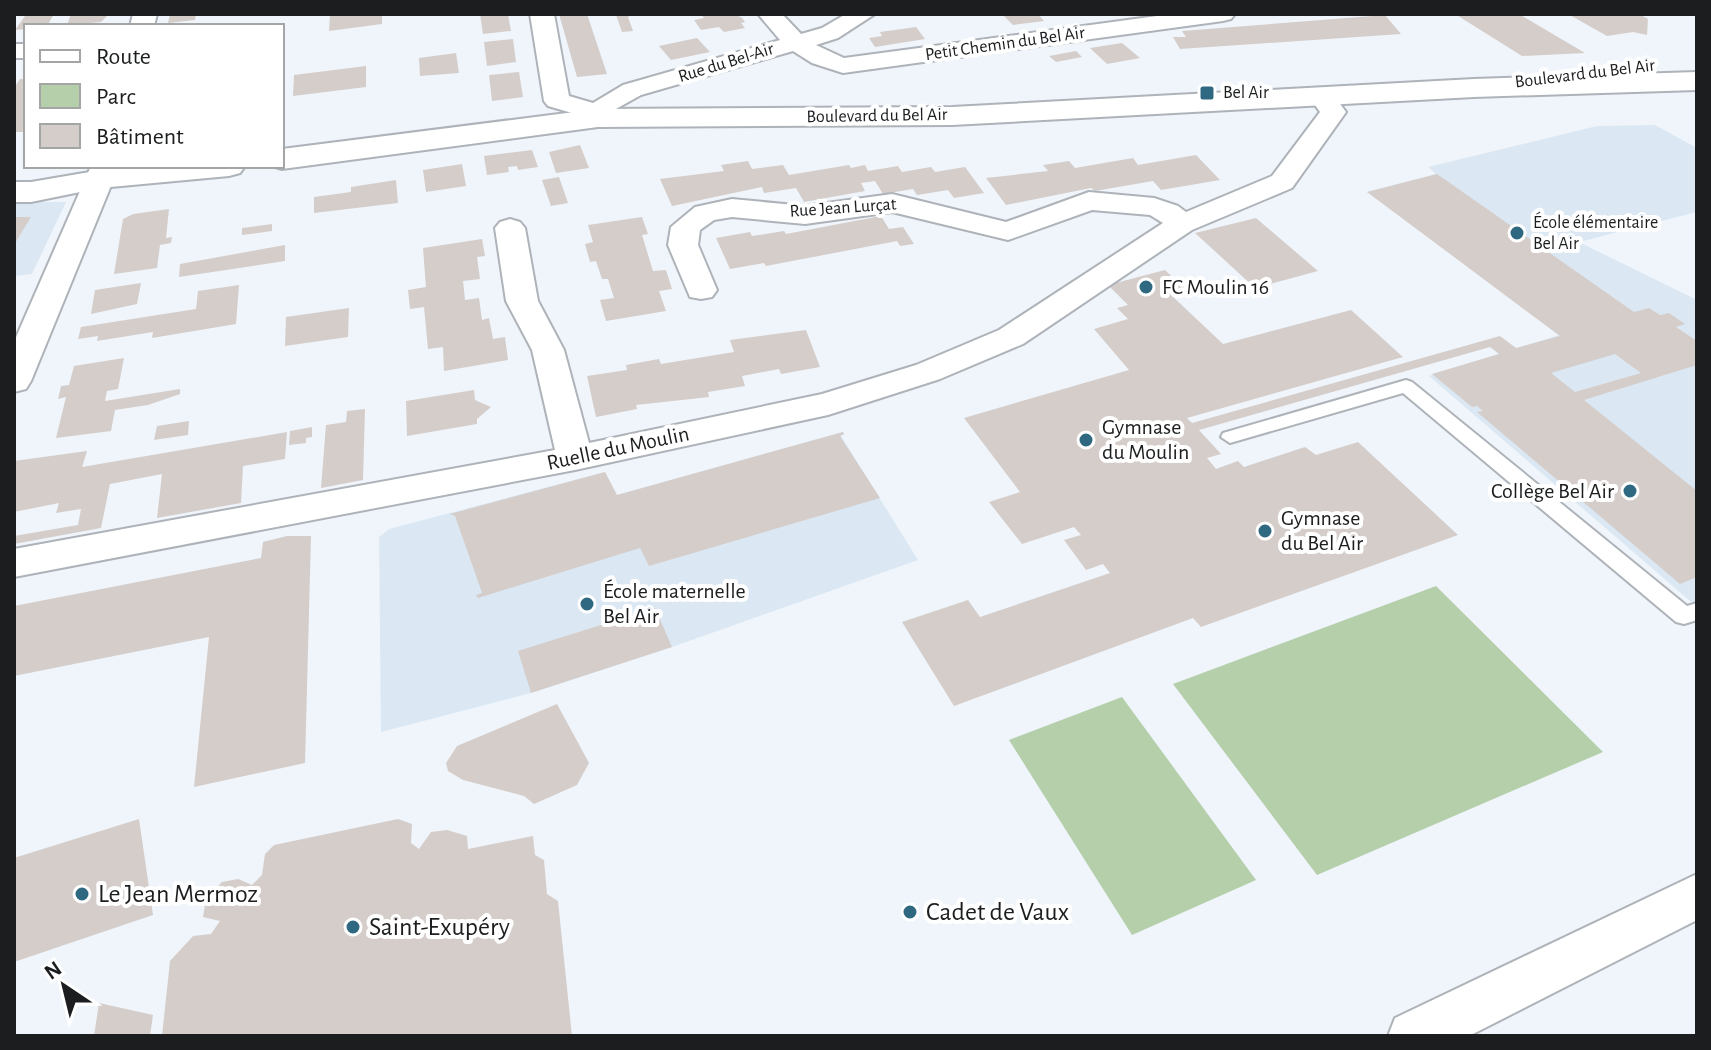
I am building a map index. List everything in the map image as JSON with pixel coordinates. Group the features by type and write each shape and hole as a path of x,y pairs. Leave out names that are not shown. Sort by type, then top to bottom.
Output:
{"main road":[{"name":"Boulevard du Bel Air","path":"1474,88 1697,60"},
{"name":"Boulevard du Bel Air","path":"284,159 597,115 952,116 1474,88 1697,81"},
{"path":"14,172 187,168"},
{"path":"14,192 31,192 102,172"}],"street":[{"path":"542,14 557,101 597,115"},
{"path":"770,14 793,43"},
{"name":"Rue du Bel-Air","path":"597,115 632,90 830,33 863,14"},
{"name":"Petit Chemin du Bel Air","path":"793,43 828,62 843,66 1156,18 1223,14"},
{"path":"1182,224 1282,182 1333,112 1323,98"},
{"path":"14,381 102,172"},
{"name":"Rue Jean Lurçat","path":"701,290 683,245 686,227 705,213 732,208 805,215 892,203 1008,231 1089,201 1154,207 1168,212 1182,224"},
{"name":"Ruelle du Moulin","path":"14,563 575,458 828,404 928,372 1011,337 1182,224"},
{"path":"510,228 522,301 548,350 575,458"},
{"path":"1414,1036 1697,896"}],"lane":[{"path":"1230,437 1406,386 1684,616 1697,611"}],"shaded area":[{"path":"1655,125 1697,148 1697,212 1579,242 1697,300 1697,607 1429,376 1559,335 1367,192 1436,174 1428,167 1597,126"},
{"path":"14,202 66,202 32,274 14,276"},
{"name":"École maternelle Bel Air","path":"843,432 841,436 918,560 531,693 381,732 379,537 389,529 605,472 617,495"}],"green space":[{"path":"1436,586 1603,752 1317,875 1173,684"},
{"path":"1122,697 1256,880 1132,935 1009,740"}],"building":[{"path":"54,14 48,24 24,24 24,29 15,30 25,16"},
{"path":"71,14 107,16 101,22 67,24"},
{"path":"170,14 196,14 195,20 168,23"},
{"path":"382,14 382,24 329,31 330,15"},
{"path":"480,14 508,14 511,31 483,34"},
{"path":"559,14 587,14 607,74 577,77"},
{"path":"634,14 628,17 633,31 622,32 616,15"},
{"path":"701,14 735,14 745,22 741,23 745,28 724,32 719,27 701,30 694,20 704,18"},
{"path":"1002,14 1038,14 1044,21 1013,25"},
{"path":"1455,14 1519,14 1585,53 1522,56"},
{"path":"1568,14 1639,14 1648,19 1647,35 1633,32 1607,36"},
{"path":"1385,15 1401,34 1180,49 1173,37 1186,37 1182,31"},
{"path":"916,27 925,39 875,47 869,38 882,36 880,32"},
{"path":"697,38 710,52 671,60 659,46"},
{"path":"513,39 516,62 487,66 484,42"},
{"path":"1122,43 1140,58 1107,64 1090,48"},
{"path":"1076,51 1082,57 1056,62 1049,56"},
{"path":"456,53 459,73 420,76 419,58"},
{"path":"366,66 366,87 293,96 294,75"},
{"path":"519,72 523,97 492,101 489,75"},
{"path":"20,79 24,79 24,132 14,132 14,88"},
{"path":"580,145 589,168 556,173 549,152"},
{"path":"532,150 538,167 518,170 517,166 508,167 509,172 487,175 484,156"},
{"path":"1196,155 1220,180 1161,190 1153,181 1095,191 1091,188 1006,205 986,178 1048,171 1043,165 1069,161 1075,168 1133,158 1138,165"},
{"path":"748,161 752,169 783,165 789,175 849,165 851,168 865,165 868,171 898,166 902,172 931,167 935,172 965,167 984,193 954,198 948,190 917,195 913,189 883,194 875,181 861,183 865,191 804,202 796,188 764,193 762,187 672,206 660,179 724,171 721,165"},
{"path":"462,164 466,186 426,192 423,170"},
{"path":"1437,174 1634,312 1649,308 1660,315 1669,313 1685,324 1676,327 1697,341 1697,365 1584,400 1697,491 1697,577 1680,584 1477,412 1483,411 1477,406 1472,407 1432,374 1499,354 1490,347 1199,430 1221,454 1207,458 1216,469 1238,461 1244,467 1305,447 1316,455 1358,442 1458,535 1201,627 1193,618 954,706 902,622 968,600 980,617 1110,573 1103,564 1086,570 1064,540 1081,535 1074,527 1022,544 989,502 1020,492 964,418 1129,370 1094,329 1128,319 1117,308 1128,305 1108,285 1165,270 1185,289 1170,294 1223,344 1351,310 1403,357 1187,418 1192,423 1500,336 1516,348 1560,336 1367,192","holes":["1615,354 1641,373 1575,392 1551,373"]},
{"path":"559,177 568,203 551,206 542,180"},
{"path":"396,180 398,203 314,213 314,197 351,192 351,187"},
{"path":"169,209 166,238 172,237 171,243 160,245 157,268 114,274 123,219 133,214"},
{"path":"881,216 889,229 903,227 914,244 900,246 897,241 766,266 764,263 730,269 716,238 750,232 752,236 784,231 786,234"},
{"path":"14,217 31,217 14,245"},
{"path":"642,217 648,234 642,235 653,271 666,270 672,289 659,291 666,311 606,321 600,300 614,298 608,279 602,279 596,261 590,262 585,244 593,242 588,225"},
{"path":"1256,218 1318,271 1255,288 1195,233"},
{"path":"272,224 272,231 242,235 242,228"},
{"path":"482,239 485,256 477,257 480,279 463,281 465,300 479,298 482,320 489,318 493,339 505,337 508,360 444,371 443,347 428,349 424,307 410,309 408,290 426,287 423,248"},
{"path":"285,245 285,261 179,277 180,264"},
{"path":"141,283 137,304 91,314 95,290"},
{"path":"239,285 236,324 152,338 153,332 97,341 98,336 78,339 81,327 196,309 198,291"},
{"path":"349,308 348,337 285,346 286,317"},
{"path":"806,330 820,367 781,374 779,369 742,376 745,386 708,392 709,397 636,405 637,409 596,417 587,376 627,370 626,365 659,359 661,364 734,352 730,340"},
{"path":"124,358 118,389 107,391 105,401 180,389 180,394 148,405 115,410 111,431 56,438 66,397 58,399 61,386 69,385 74,366"},
{"path":"474,390 475,400 491,407 477,419 477,424 407,436 406,401"},
{"path":"365,409 363,480 321,488 326,425 346,422 347,411"},
{"path":"189,421 188,435 154,440 157,426"},
{"path":"312,427 312,437 306,438 306,443 289,445 290,431"},
{"path":"287,432 285,459 243,466 241,503 157,518 162,474 110,484 101,528 14,544 14,536 78,525 81,509 56,513 59,503 14,512 14,461 87,451 82,467"},
{"path":"843,432 840,436 880,498 649,566 640,548 478,598 476,595 482,593 455,516 450,514 605,472 617,495"},
{"path":"287,536 311,536 305,763 194,787 209,637 14,676 14,606 261,558 263,542"},
{"path":"655,608 672,647 531,693 518,651"},
{"path":"557,704 589,763 577,785 534,804 524,796 463,780 448,771 446,763 457,746"},
{"name":"Le Jean Mermoz","path":"139,819 153,915 14,962 14,858"},
{"path":"398,819 412,824 411,843 419,849 431,832 447,830 467,836 468,849 533,836 535,855 544,860 547,894 558,901 572,1036 162,1036 170,961 193,936 211,934 220,921 203,917 206,899 222,882 238,879 252,885 262,875 265,854 274,845"},
{"path":"99,1003 153,1015 150,1036 94,1036"}],"place":[{"name":"Bel Air","path":"1207,93"},
{"name":"École élémentaire Bel Air","path":"1517,233"},
{"name":"FC Moulin 16","path":"1146,287"},
{"name":"Gymnase du Moulin","path":"1086,440"},
{"name":"Collège Bel Air","path":"1630,491"},
{"name":"Gymnase du Bel Air","path":"1265,531"},
{"name":"École maternelle Bel Air","path":"587,604"},
{"name":"Le Jean Mermoz","path":"82,894"},
{"name":"Cadet de Vaux","path":"910,912"},
{"name":"Saint-Exupéry","path":"353,927"}]}
